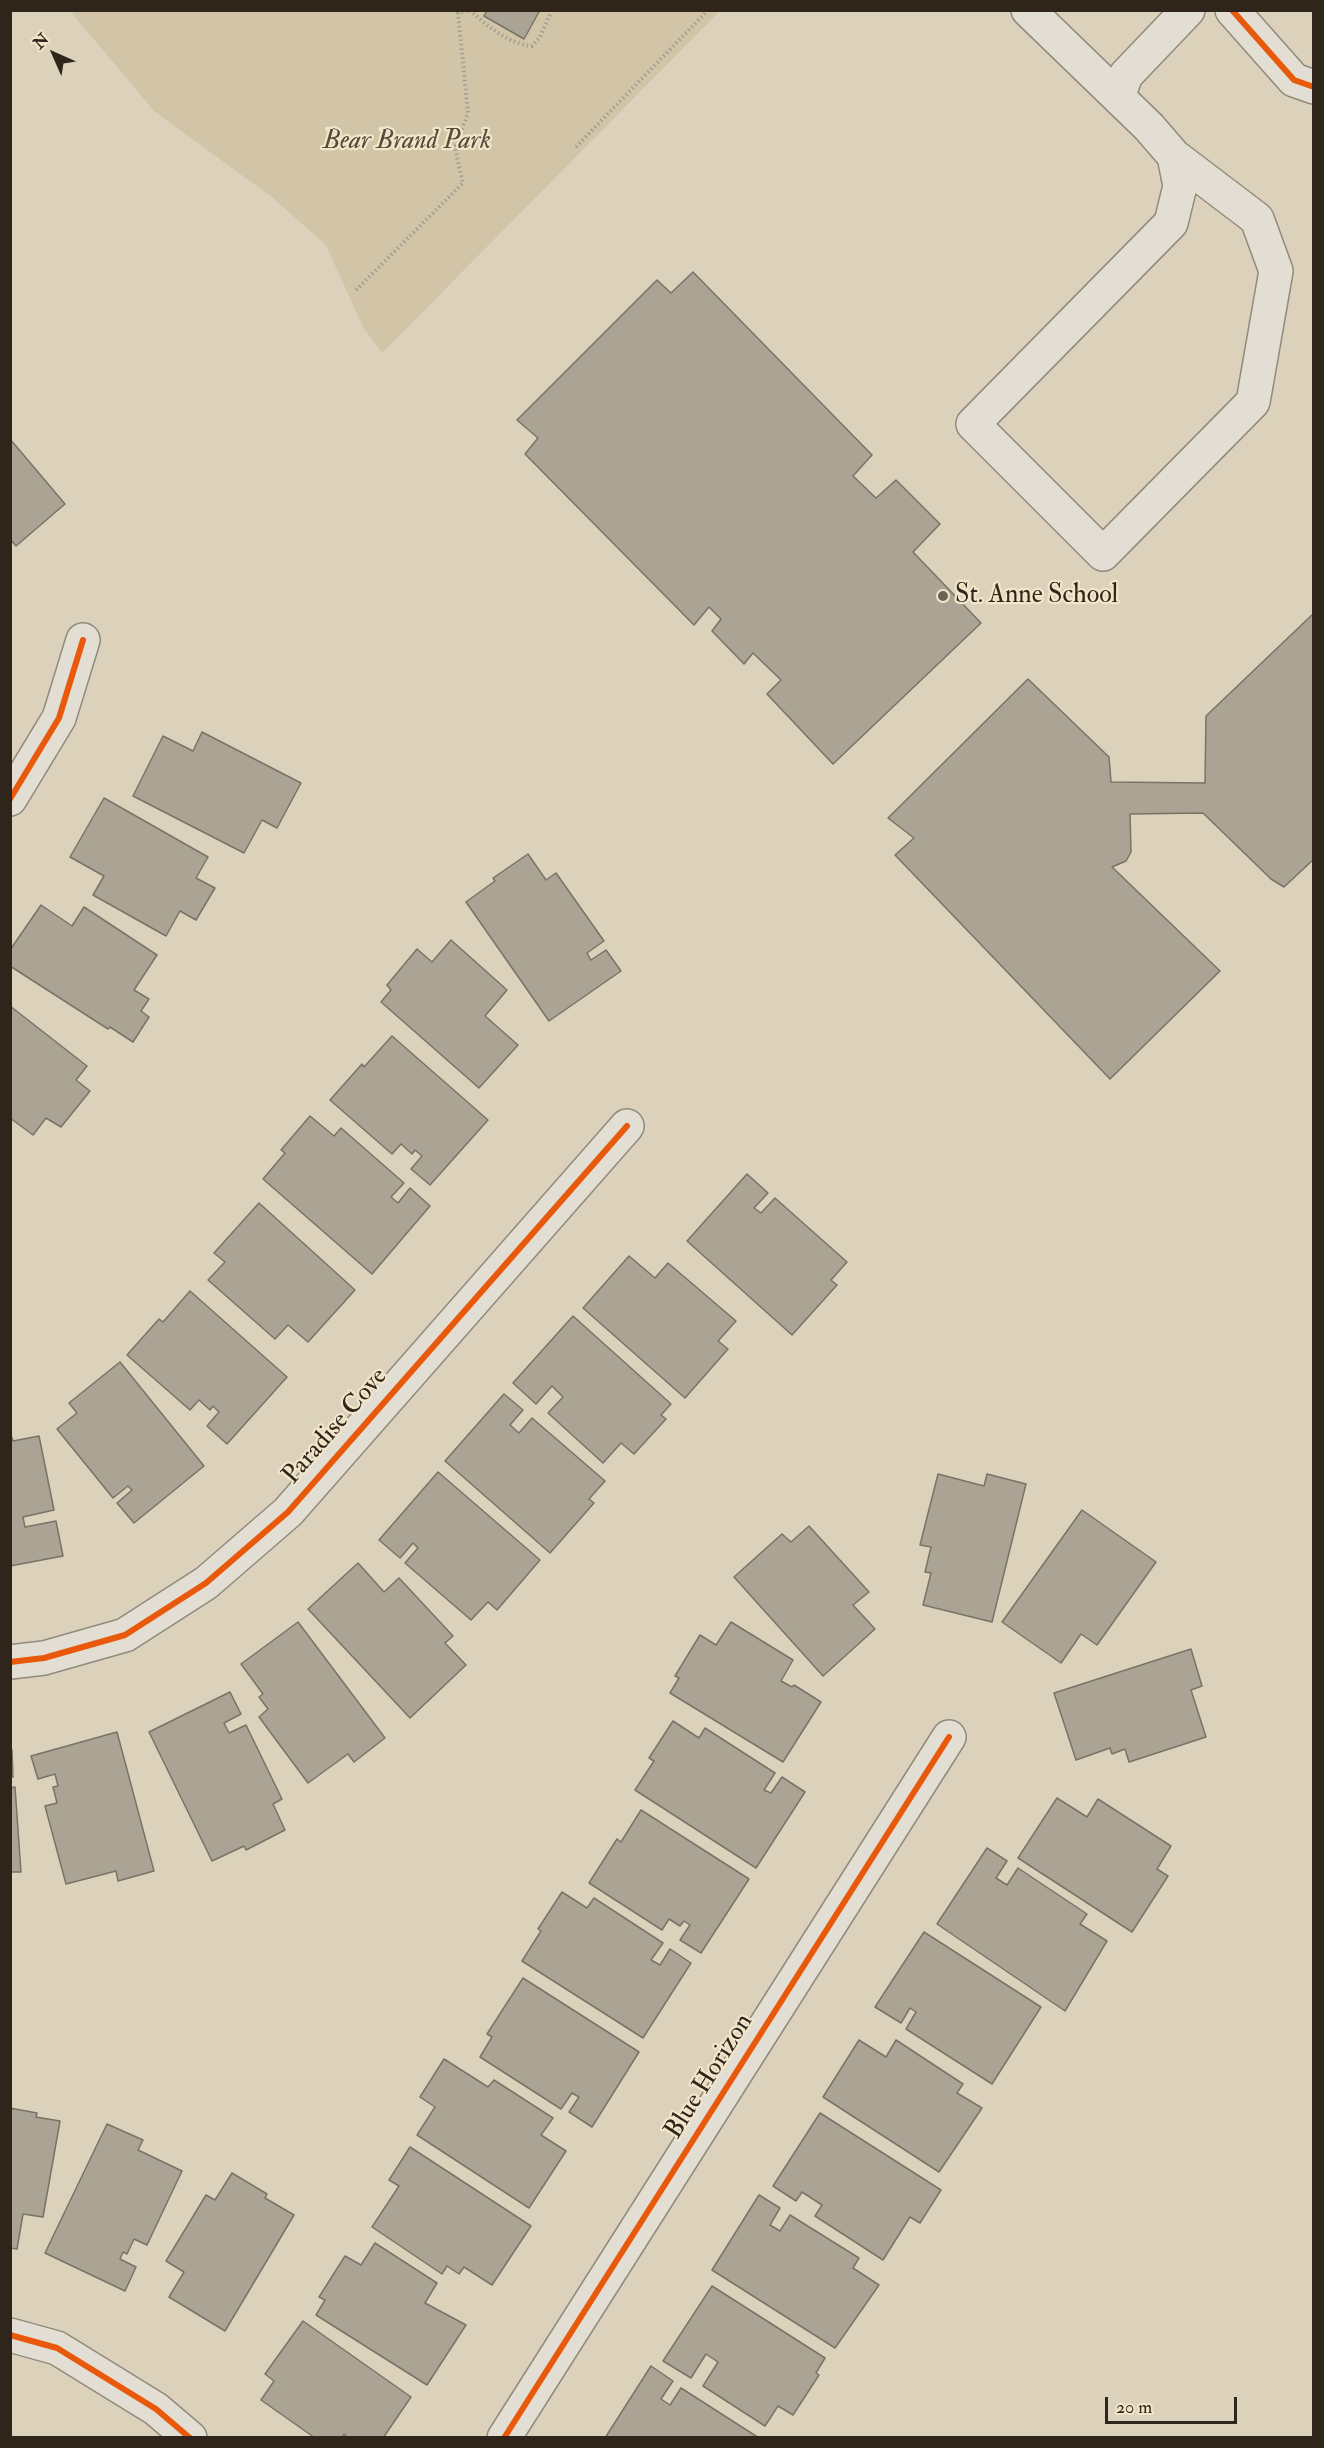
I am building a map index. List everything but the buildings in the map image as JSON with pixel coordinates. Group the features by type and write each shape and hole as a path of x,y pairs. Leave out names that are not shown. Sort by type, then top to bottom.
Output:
{"street":[{"path":"1028,10 1118,97 1173,156 1257,219 1276,271 1253,402 1103,554 973,424 1171,223 1180,186 1173,156"},
{"path":"1118,97 1126,75 1188,10"},
{"path":"1232,10 1294,80 1314,87"},
{"path":"10,799 59,718 83,640"},
{"name":"Paradise Cove","path":"10,1662 44,1658 125,1635 214,1576 288,1512 627,1126"},
{"name":"Blue Horizon","path":"504,2438 949,1737"},
{"path":"10,2335 57,2348 156,2409 190,2438"}],"path":[{"path":"356,290 463,183 455,148 468,113 457,12 470,10 521,45 532,46 540,37 552,10"},
{"path":"576,147 708,10"}],"green space":[{"name":"Bear Brand Park","path":"70,11 720,11 382,353 363,327 326,245 273,198 154,111"}],"cycle path":[{"path":"1232,10 1294,80 1314,87"},
{"path":"10,799 59,718 83,640"},
{"path":"10,1662 44,1658 125,1635 206,1583 288,1512 627,1126"},
{"path":"504,2438 949,1737"},
{"path":"10,2335 57,2348 156,2409 190,2438"}],"place":[{"name":"St. Anne School","path":"943,596"}]}
